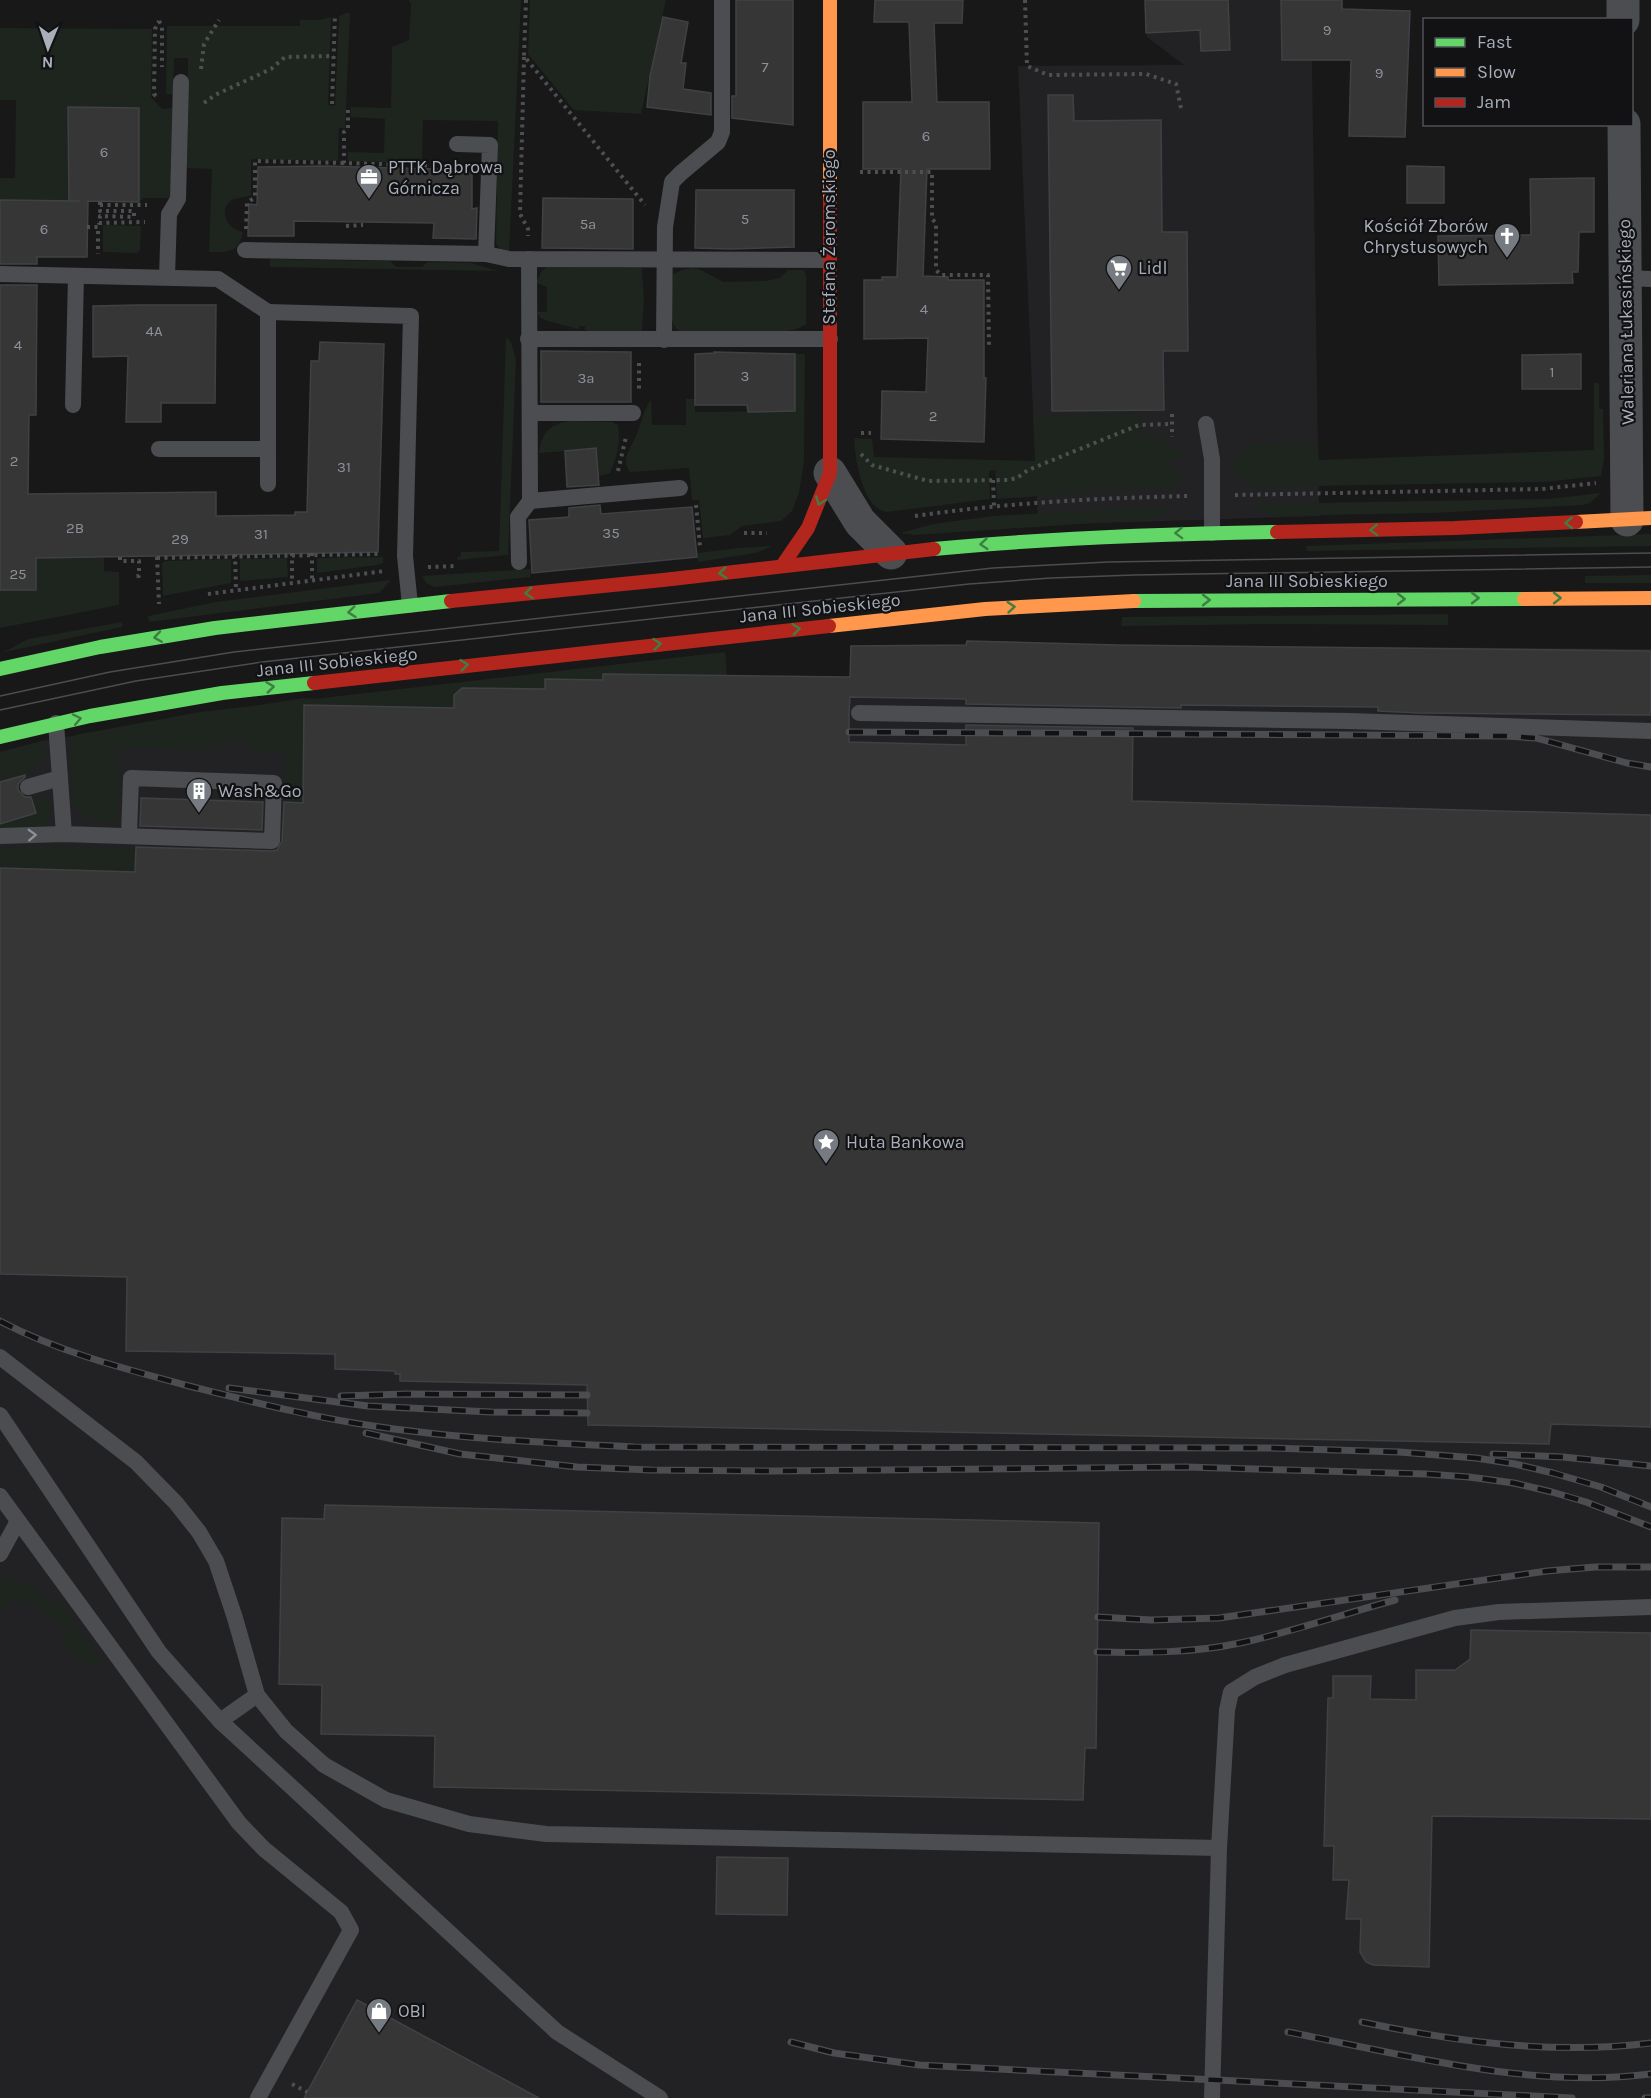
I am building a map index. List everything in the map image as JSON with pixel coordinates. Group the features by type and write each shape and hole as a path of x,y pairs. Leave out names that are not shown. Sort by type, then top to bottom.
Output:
{"main road":[{"name":"Stefana Żeromskiego","path":"782,566 808,528 830,473 830,0"},
{"path":"0,669 100,647 196,631 410,605 891,553 1062,538 1432,528 1639,519"},
{"name":"Jana III Sobieskiego","path":"0,737 56,723 243,690 1013,606 1187,600 1651,598"}],"street":[{"path":"1623,0 1623,18"},
{"name":"Waleriana Łukasińskiego","path":"1624,126 1638,279 1639,519"},
{"path":"830,473 860,522 891,553"}],"lane":[{"path":"664,340 665,227 672,182 718,142 722,132 722,0"},
{"path":"167,277 169,214 178,199 181,89"},
{"path":"458,144 490,145 486,254"},
{"path":"245,250 486,254 509,259 829,260"},
{"path":"519,562 518,517 530,501 529,259"},
{"path":"0,274 218,279 268,312 411,316 405,556 410,605"},
{"path":"73,405 76,276"},
{"path":"268,312 268,484"},
{"path":"528,339 830,339"},
{"path":"530,413 633,413"},
{"path":"1206,424 1212,459 1212,533"},
{"path":"159,449 268,448"},
{"path":"530,501 680,488"},
{"path":"859,713 1337,721 1651,731"},
{"path":"56,723 64,834"},
{"path":"28,787 60,777"},
{"path":"0,836 64,834 272,841 273,783 131,778 129,836"},
{"path":"0,1357 136,1462 176,1503 199,1532 216,1561 257,1695 286,1731 324,1765 386,1800 469,1824 546,1834 1219,1848"},
{"path":"0,1415 159,1652 220,1721 557,2032 660,2098"},
{"path":"0,1496 239,1822 264,1849 341,1912 351,1930 258,2098"},
{"path":"0,1554 18,1521"},
{"path":"1212,2098 1219,1848 1227,1710 1231,1692 1255,1677 1285,1665 1472,1614 1651,1607"},
{"path":"220,1721 257,1695"}],"path":[{"path":"526,0 520,214 528,229 529,259"},
{"path":"1025,0 1027,66 1048,75 1146,74 1176,84 1181,108"},
{"path":"332,104 335,14"},
{"path":"181,89 196,82 201,70 204,44 219,20"},
{"path":"159,21 162,27 162,72"},
{"path":"524,56 665,227"},
{"path":"180,116 192,112 215,95 271,69 285,57 334,57"},
{"path":"344,163 344,132 348,129 348,110"},
{"path":"245,250 247,203 255,196 255,162 489,167"},
{"path":"829,172 932,172 932,219 936,223 936,270 941,275 988,275 989,345"},
{"path":"146,222 99,223 100,216 134,217 134,211 100,211 100,203 147,205"},
{"path":"363,222 363,229"},
{"path":"87,227 98,227 98,258"},
{"path":"610,494 633,413 639,407 639,340"},
{"path":"1172,414 1172,437"},
{"path":"856,449 872,465 928,481 993,480 1017,478 1028,470 1139,425 1172,424"},
{"path":"993,480 994,506"},
{"path":"1242,495 1542,489 1602,483"},
{"path":"912,517 994,506 1183,496"},
{"path":"696,503 700,546"},
{"path":"159,604 157,557 380,555 381,544"},
{"path":"312,554 312,581"},
{"path":"292,555 292,583"},
{"path":"235,556 236,590"},
{"path":"120,557 120,561 139,561 139,576 132,577"},
{"path":"420,567 458,566"}],"shaded area":[{"path":"409,0 521,0 509,253 502,252 496,244 498,121 423,120 422,163 348,161 348,152 384,153 385,119 351,117 351,107 391,108 392,47 409,40 411,4"},
{"path":"530,0 666,0 641,114 574,110 528,54"},
{"path":"1147,0 1311,0 1319,516 1038,525 1018,66 1184,65 1147,37"},
{"path":"349,12 345,128 339,128 338,161 251,159 251,195 232,200 225,209 229,223 243,232 239,244 232,250 209,252 212,169 187,168 188,58 174,58 173,94 166,94 167,26 300,26 300,20 320,20 331,17 328,105 335,106 339,16"},
{"path":"0,28 152,29 151,97 162,109 173,108 171,198 139,200 139,108 69,107 69,201 0,200 0,178 15,178 16,100 0,100"},
{"path":"103,225 141,226 140,250 137,253 103,252"},
{"path":"270,259 390,261 396,267 422,267 427,262 471,263 498,271 270,267"},
{"path":"547,267 642,268 644,299 642,331 595,333 585,330 585,326 580,326 578,329 541,318 536,312 547,312 547,287 536,283 541,272"},
{"path":"691,268 701,270 723,282 766,281 780,278 788,270 804,270 806,324 783,332 681,332 672,322 673,274"},
{"path":"506,337 511,342 516,360 508,555 457,560 461,552 499,551"},
{"path":"795,354 805,354 804,461 799,493 792,511 781,521 742,526 730,535 703,538 699,500 692,500 689,468 630,472 627,467 628,452 651,399 652,425 686,425 686,399 695,399 695,412 795,411"},
{"path":"1594,383 1599,383 1599,409 1603,409 1604,459 1601,476 1544,482 1253,487 1242,482 1240,474 1232,474 1237,456 1242,450 1263,444 1318,443 1319,460 1594,450"},
{"path":"1140,413 1141,437 1165,437 1165,444 1180,450 1185,459 1171,460 1171,472 1185,472 1178,488 1095,490 1095,492 997,499 995,470 989,471 990,499 887,512 878,509 871,502 866,493 856,458 854,438 872,439 874,457 1035,461 1033,416"},
{"path":"612,422 618,425 618,449 610,473 598,476 596,449 539,453 542,439 549,430 559,423"},
{"path":"1601,493 1590,503 1583,505 1432,513 1270,516 1251,504 1548,499"},
{"path":"1174,506 1162,516 1154,519 914,535 900,533 933,524 993,516"},
{"path":"1651,534 1651,546 1307,551 1306,546"},
{"path":"772,546 756,553 698,562 697,553"},
{"path":"383,557 383,563 377,565 317,573 317,558"},
{"path":"36,558 104,558 104,571 119,572 119,605 0,628 0,590 36,590"},
{"path":"287,558 288,577 240,581 240,559"},
{"path":"231,559 231,583 163,596 162,563 164,561"},
{"path":"531,569 530,577 435,587 426,583 422,576"},
{"path":"1651,575 1651,583 1585,583 1585,576"},
{"path":"391,580 379,593 149,622 148,616 216,602"},
{"path":"1448,614 1448,625 1121,626 1122,617"},
{"path":"122,622 122,627 0,653 28,639"},
{"name":"Huta Bankowa","path":"966,641 1118,645 1651,649 1651,2098 0,2098 0,752 42,741 303,698 453,708 454,695 462,688 545,689 545,679 602,680 603,674 850,677 850,645 966,645"},
{"path":"725,652 727,676 603,674 603,680 546,679 545,689 462,688 454,695 454,708 303,798 301,873 0,868 0,848 51,846 283,854 286,753 251,751 251,742 224,741 223,745 212,744 212,750 119,747 118,819 113,822 101,822 73,808 69,747 75,735 200,712"},
{"path":"42,741 46,755 38,767 27,774 0,782 0,752"},
{"path":"30,795 50,800 51,815 48,824 40,828 0,830 0,824 35,813"},
{"path":"7,1576 61,1604 101,1659 102,1667 99,1669 61,1648 68,1626 11,1595 0,1613 0,1582"}],"building":[{"path":"736,0 793,0 793,125 732,118 732,96 736,96"},
{"path":"875,0 963,0 962,23 934,23 937,102 989,102 990,169 927,169 923,276 948,277 948,280 984,280 984,378 986,378 984,442 881,439 882,391 926,392 928,338 864,339 864,280 897,277 901,169 863,169 863,102 912,102 909,22 874,22"},
{"path":"1145,0 1228,0 1230,50 1201,51 1200,30 1146,33"},
{"path":"1281,0 1342,0 1342,9 1410,11 1405,137 1349,136 1351,60 1282,60"},
{"path":"663,17 688,22 681,63 686,63 683,89 711,93 711,115 647,107 650,76"},
{"name":"Lidl","path":"1048,95 1073,95 1074,121 1161,120 1162,232 1187,232 1188,351 1163,351 1164,410 1052,411"},
{"path":"68,107 139,108 139,202 88,201 87,257 37,257 37,264 0,264 0,200 69,201"},
{"path":"323,166 472,170 472,209 477,208 476,239 433,238 434,223 294,221 294,236 248,236 249,204 257,205 258,167"},
{"path":"1407,166 1444,167 1444,203 1407,203"},
{"name":"Kościół Zborów Chrystusowych","path":"1594,178 1594,232 1579,232 1578,272 1572,272 1573,283 1439,285 1438,236 1531,235 1530,179"},
{"path":"696,190 794,190 794,247 695,248"},
{"path":"543,198 633,199 633,249 542,248"},
{"path":"0,285 37,285 36,415 29,415 28,494 216,492 216,516 295,515 295,512 307,512 311,361 319,361 320,342 384,344 378,552 36,558 36,590 0,590"},
{"path":"216,305 215,403 161,403 161,422 126,422 128,356 93,357 93,306"},
{"path":"541,351 631,352 631,402 541,402"},
{"path":"714,352 795,354 795,411 748,412 747,405 695,405 695,354"},
{"path":"1581,354 1581,389 1522,389 1522,355"},
{"path":"596,448 599,485 567,487 565,451"},
{"path":"600,505 601,514 692,507 697,557 532,573 529,520 569,517 569,508"},
{"path":"967,641 1117,645 1651,651 1651,715 1419,713 1378,711 1378,707 1181,705 1181,708 966,704 966,699 850,697 849,742 966,745 966,725 1133,728 1132,801 1651,815 1651,1427 1551,1424 1549,1444 588,1425 587,1385 400,1381 400,1374 395,1374 395,1371 335,1369 335,1354 126,1351 127,1277 0,1274 0,868 135,872 136,847 277,850 282,841 284,802 303,803 304,705 454,708 454,695 462,688 545,689 545,679 603,680 603,674 850,677 851,646 966,645"},
{"path":"25,775 18,784 18,790 25,797 31,797 36,813 0,824 0,782"},
{"name":"Wash&Go","path":"141,798 263,802 262,830 140,826"},
{"path":"325,1505 1099,1523 1096,1748 1085,1748 1083,1800 434,1787 435,1736 321,1734 322,1685 279,1684 282,1518 324,1519"},
{"path":"1471,1630 1651,1633 1651,1819 1432,1816 1429,1967 1373,1965 1366,1962 1360,1952 1361,1919 1346,1919 1349,1880 1333,1880 1334,1846 1324,1846 1328,1698 1333,1698 1333,1676 1371,1676 1370,1699 1416,1700 1416,1670 1455,1670 1470,1659"},
{"path":"717,1857 788,1858 787,1915 716,1914"},
{"name":"OBI","path":"357,2000 539,2098 304,2098"}],"tram line":[{"path":"0,696 110,672 234,652 993,568 1108,562 1651,553"},
{"path":"0,710 136,681 262,662 969,584 1134,575 1651,567"}],"railway":[{"path":"849,732 1505,736 1536,738 1627,763 1651,767"},
{"path":"0,1321 69,1351 165,1380 308,1414 443,1435 634,1447 1269,1448 1399,1452 1476,1458 1515,1464 1601,1487 1651,1507"},
{"path":"229,1388 368,1406 491,1412 587,1413"},
{"path":"341,1396 587,1395"},
{"path":"366,1433 460,1454 577,1467 651,1470 1185,1467 1469,1477 1514,1483 1552,1492 1586,1502 1651,1527"},
{"path":"1493,1454 1563,1457 1651,1466"},
{"path":"1098,1617 1151,1620 1219,1618 1547,1571 1595,1567 1651,1567"},
{"path":"1097,1652 1169,1652 1240,1643 1395,1600"},
{"path":"1362,2022 1469,2041 1542,2047 1579,2048 1651,2043"},
{"path":"1288,2032 1423,2059 1514,2073 1560,2077 1651,2074"},
{"path":"791,2042 834,2053 919,2065 1572,2098"},
{"path":"1645,2098 1651,2098"}],"traffic: fast":[{"path":"934,549 1105,537 1277,532"},
{"path":"1134,601 1524,599"},
{"path":"0,669 100,647 215,628 451,601"},
{"path":"0,737 90,716 222,693 314,683"}],"traffic: slow":[{"path":"830,0 830,199"},
{"path":"1576,522 1651,518"},
{"path":"1524,599 1651,598"},
{"path":"829,626 985,609 1134,601"}],"traffic: jam":[{"path":"782,566 808,528 830,473 830,199"},
{"path":"1277,532 1455,528 1576,522"},
{"path":"451,601 663,580 934,549"},
{"path":"314,683 829,626"}],"place":[{"name":"PTTK Dąbrowa Górnicza","path":"369,200"},
{"name":"Kościół Zborów Chrystusowych","path":"1507,259"},
{"name":"Lidl","path":"1119,291"},
{"name":"Wash&Go","path":"199,814"},
{"name":"Huta Bankowa","path":"826,1165"},
{"name":"OBI","path":"379,2034"}]}
